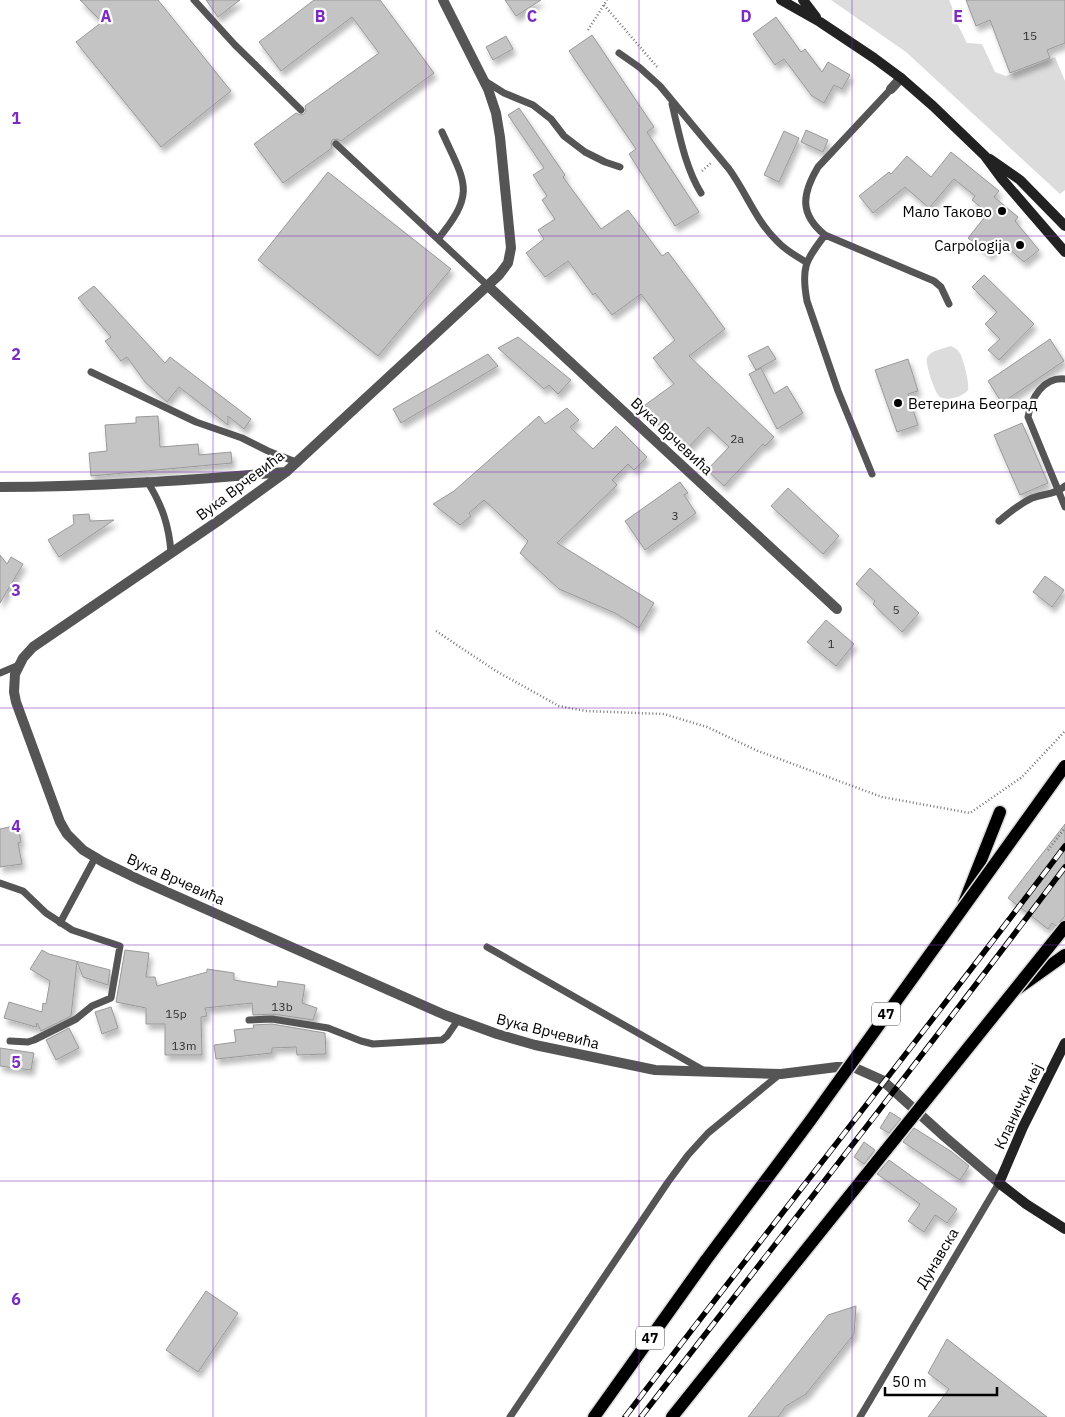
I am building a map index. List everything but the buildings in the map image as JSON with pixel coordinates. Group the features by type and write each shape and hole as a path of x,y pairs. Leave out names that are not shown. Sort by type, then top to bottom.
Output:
{"main road":[{"path":"781,0 820,22 901,78 985,156 1020,180 1065,226"},
{"path":"803,0 820,22"},
{"path":"985,156 1065,252"},
{"path":"1048,208 1065,218"},
{"name":"47","path":"594,1417 1065,766"},
{"path":"960,912 1000,812"},
{"path":"672,1417 1065,927"},
{"path":"1016,989 1065,955"},
{"name":"Кланички кеј","path":"999,1183 1023,1127 1065,1043"},
{"path":"999,1183 1026,1204 1065,1229"}],"street":[{"name":"Вука Врчевића","path":"443,0 484,81 496,113 511,248 504,270 286,472 221,519 33,647 23,658 14,679 16,702 54,810 67,834 95,858 140,880 458,1020 507,1037 578,1055 655,1070 781,1074 837,1067 853,1067 882,1080 999,1183"},
{"path":"891,88 901,78"},
{"name":"Вука Врчевића","path":"487,285 837,609"},
{"path":"0,487 36,487 286,472"}],"lane":[{"path":"194,0 235,45 301,110"},
{"path":"619,53 650,76 670,98 739,183 769,232 785,248 806,262"},
{"path":"484,81 504,94 533,105 551,119 564,136 585,152 620,167"},
{"path":"891,88 818,167 811,178 805,195 806,211 817,229 825,235 934,281 941,287 949,304"},
{"path":"670,98 680,139 694,180 701,193"},
{"path":"438,239 453,222 462,204 464,192 463,180 442,132"},
{"path":"336,144 487,285"},
{"path":"825,235 806,262 804,274 806,301 838,391 872,474"},
{"path":"91,372 196,422 242,438 296,462"},
{"path":"1065,379 1052,380 1044,385 1029,406 1028,417 1065,507"},
{"path":"147,481 159,500 166,519 171,553"},
{"path":"999,521 1022,503 1046,494 1059,492 1065,486"},
{"path":"0,673 19,665"},
{"path":"60,923 95,858"},
{"path":"0,883 23,891 46,913 72,930 120,946 111,998 92,1006 76,1018 34,1040 28,1042 10,1041"},
{"path":"487,947 707,1073"},
{"path":"249,1020 272,1019 328,1028 373,1044 442,1040 458,1020"},
{"path":"510,1417 688,1155 708,1133 781,1074"},
{"name":"Дунавска","path":"860,1417 999,1183"}],"path":[{"path":"588,30 607,0"},
{"path":"604,5 658,68"},
{"path":"694,180 707,166 719,157"},
{"path":"436,631 496,671 559,706 586,711 664,714 707,727 758,751 882,797 970,813 1022,777 1065,731"},
{"path":"1048,850 1065,828"}],"shaded area":[{"path":"831,0 949,0 958,21 957,23 967,43 982,44 995,72 1006,76 1055,57 1065,81 1065,190 1060,194 906,52"},
{"path":"951,346 960,353 963,360 968,390 962,395 947,399 938,395 929,372 927,358 934,351"}],"railway":[{"path":"625,1417 1065,846"},
{"path":"641,1417 1065,867"}],"place":[{"name":"Мало Таково","path":"1002,211"},
{"name":"Carpologija","path":"1020,245"},
{"name":"Ветерина Београд","path":"898,403"}]}
